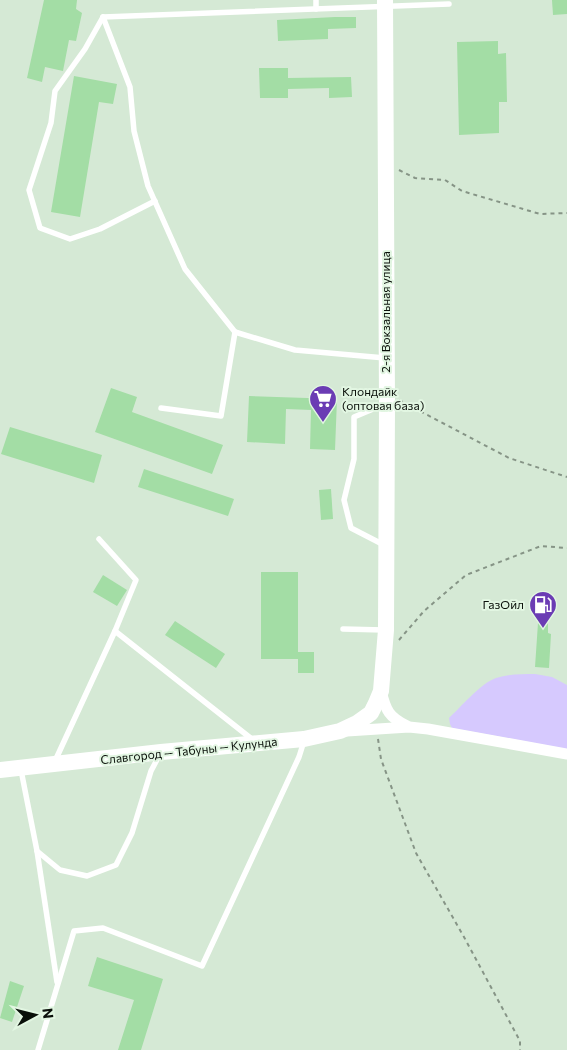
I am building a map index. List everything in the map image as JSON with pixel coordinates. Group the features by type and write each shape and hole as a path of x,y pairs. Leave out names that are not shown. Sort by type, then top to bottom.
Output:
{"main road":[{"name":"2-я Вокзальная улица","path":"371,713 381,691 386,630 385,3"},
{"name":"Славгород — Табуны — Кулунда","path":"0,770 161,752 304,739 340,732 371,713"}],"street":[{"path":"381,691 388,714 396,721 409,727"},
{"path":"340,732 409,727 567,754"}],"lane":[{"path":"316,0 316,9"},
{"path":"103,16 316,9 385,3 449,4"},
{"path":"103,16 130,87 134,131 148,186 185,269 235,332 295,350 386,358"},
{"path":"103,16 86,49 54,91 50,123 29,190 40,228 70,239 100,228 155,201"},
{"path":"161,408 221,416 235,332"},
{"path":"386,546 351,528 344,500 354,459 354,418 387,398"},
{"path":"53,765 115,631 136,580 99,539"},
{"path":"343,629 386,630"},
{"path":"115,631 258,744"},
{"path":"38,1050 74,931 104,928 202,966 299,757 304,739"},
{"path":"37,851 60,870 87,876 116,865 132,833 152,771 161,752"},
{"path":"20,768 37,851 57,985"}],"path":[{"path":"385,164 415,178 445,180 462,191 540,214 567,213"},
{"path":"387,398 509,458 567,477"},
{"path":"397,643 424,611 466,575 541,546 567,548"},
{"path":"377,729 381,759 416,853 520,1041 520,1050"}],"shaded area":[{"path":"535,674 552,677 567,685 567,749 452,728 449,718 490,681 506,676"}],"building":[{"path":"44,0 77,0 76,9 82,13 76,41 69,40 63,71 45,67 42,82 27,78"},
{"path":"552,0 567,0 567,14 553,15"},
{"path":"356,17 356,28 328,29 328,39 278,41 277,20"},
{"path":"498,41 498,54 506,53 507,102 499,102 499,133 459,135 457,42"},
{"path":"259,68 288,68 288,78 351,77 352,97 329,98 329,88 288,89 288,98 260,98"},
{"path":"74,76 117,84 113,104 99,102 80,217 51,212"},
{"path":"111,388 137,397 132,412 223,445 212,474 95,432"},
{"path":"249,396 337,399 335,450 310,449 311,410 286,409 285,444 247,442"},
{"path":"10,427 102,455 94,483 1,454"},
{"path":"144,469 234,499 228,516 138,487"},
{"path":"331,489 333,519 321,520 319,490"},
{"path":"261,572 298,572 298,659 261,659"},
{"path":"103,575 127,590 117,606 93,592"},
{"path":"175,621 225,654 216,668 165,635"},
{"path":"538,623 548,623 548,633 551,634 549,668 535,667"},
{"path":"298,652 314,652 314,673 298,673"},
{"path":"97,957 163,979 141,1050 118,1050 134,1000 88,986"},
{"path":"10,981 24,986 12,1022 0,1018"}],"place":[{"name":"Клондайк (оптовая база)","path":"323,423"},
{"name":"ГазОйл","path":"543,629"}]}
